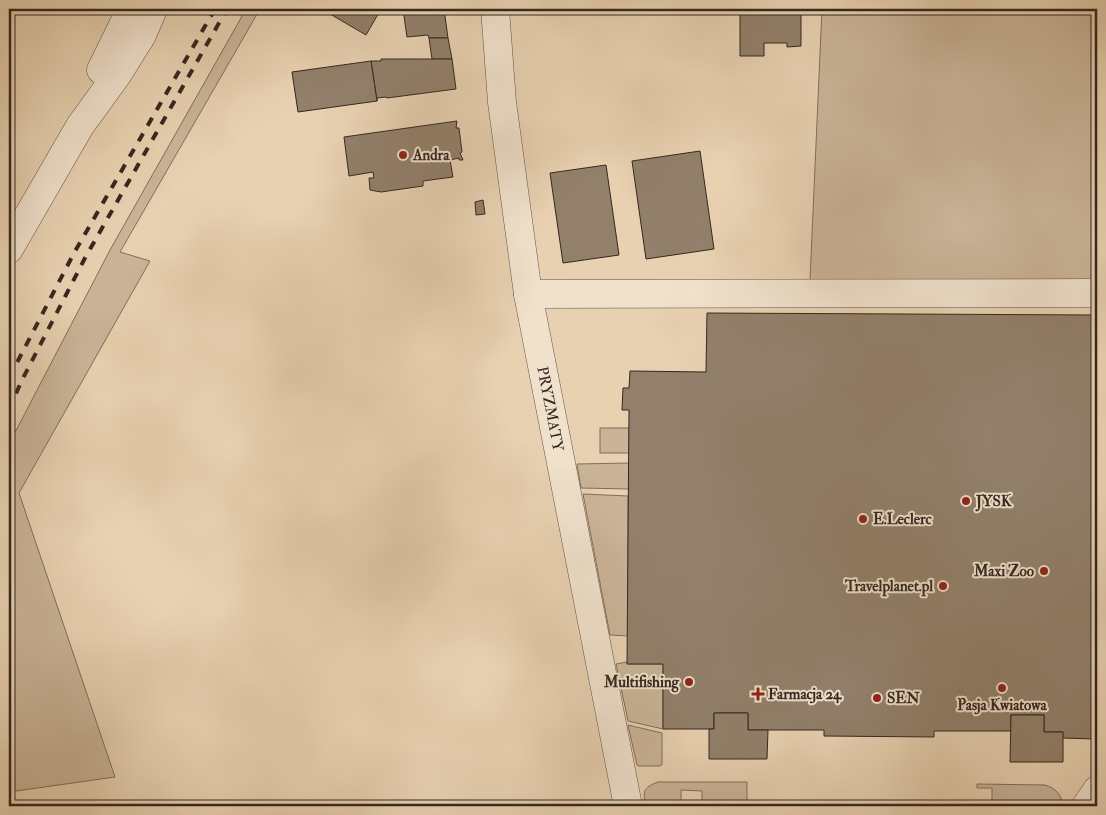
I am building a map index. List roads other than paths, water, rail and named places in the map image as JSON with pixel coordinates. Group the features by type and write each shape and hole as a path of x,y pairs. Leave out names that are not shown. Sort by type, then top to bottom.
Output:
{"street":[{"path":"80,126 103,67 131,9"},
{"path":"9,249 80,126 117,75 142,35 153,9"},
{"name":"PRYZMATY","path":"495,9 502,102 528,294 628,806"},
{"path":"528,294 1097,293"},
{"path":"1086,806 1097,790"}],"railway":[{"path":"9,378 74,253 215,9"},
{"path":"9,410 21,382 85,258 227,9"}],"place":[{"name":"Andra","path":"403,155"},
{"name":"JYSK","path":"966,501"},
{"name":"E.Leclerc","path":"863,519"},
{"name":"Maxi Zoo","path":"1044,571"},
{"name":"Travelplanet.pl","path":"943,586"},
{"name":"Multifishing","path":"689,682"},
{"name":"Pasja Kwiatowa","path":"1002,688"},
{"name":"Farmacja 24","path":"758,694"},
{"name":"SEN","path":"877,698"}]}
